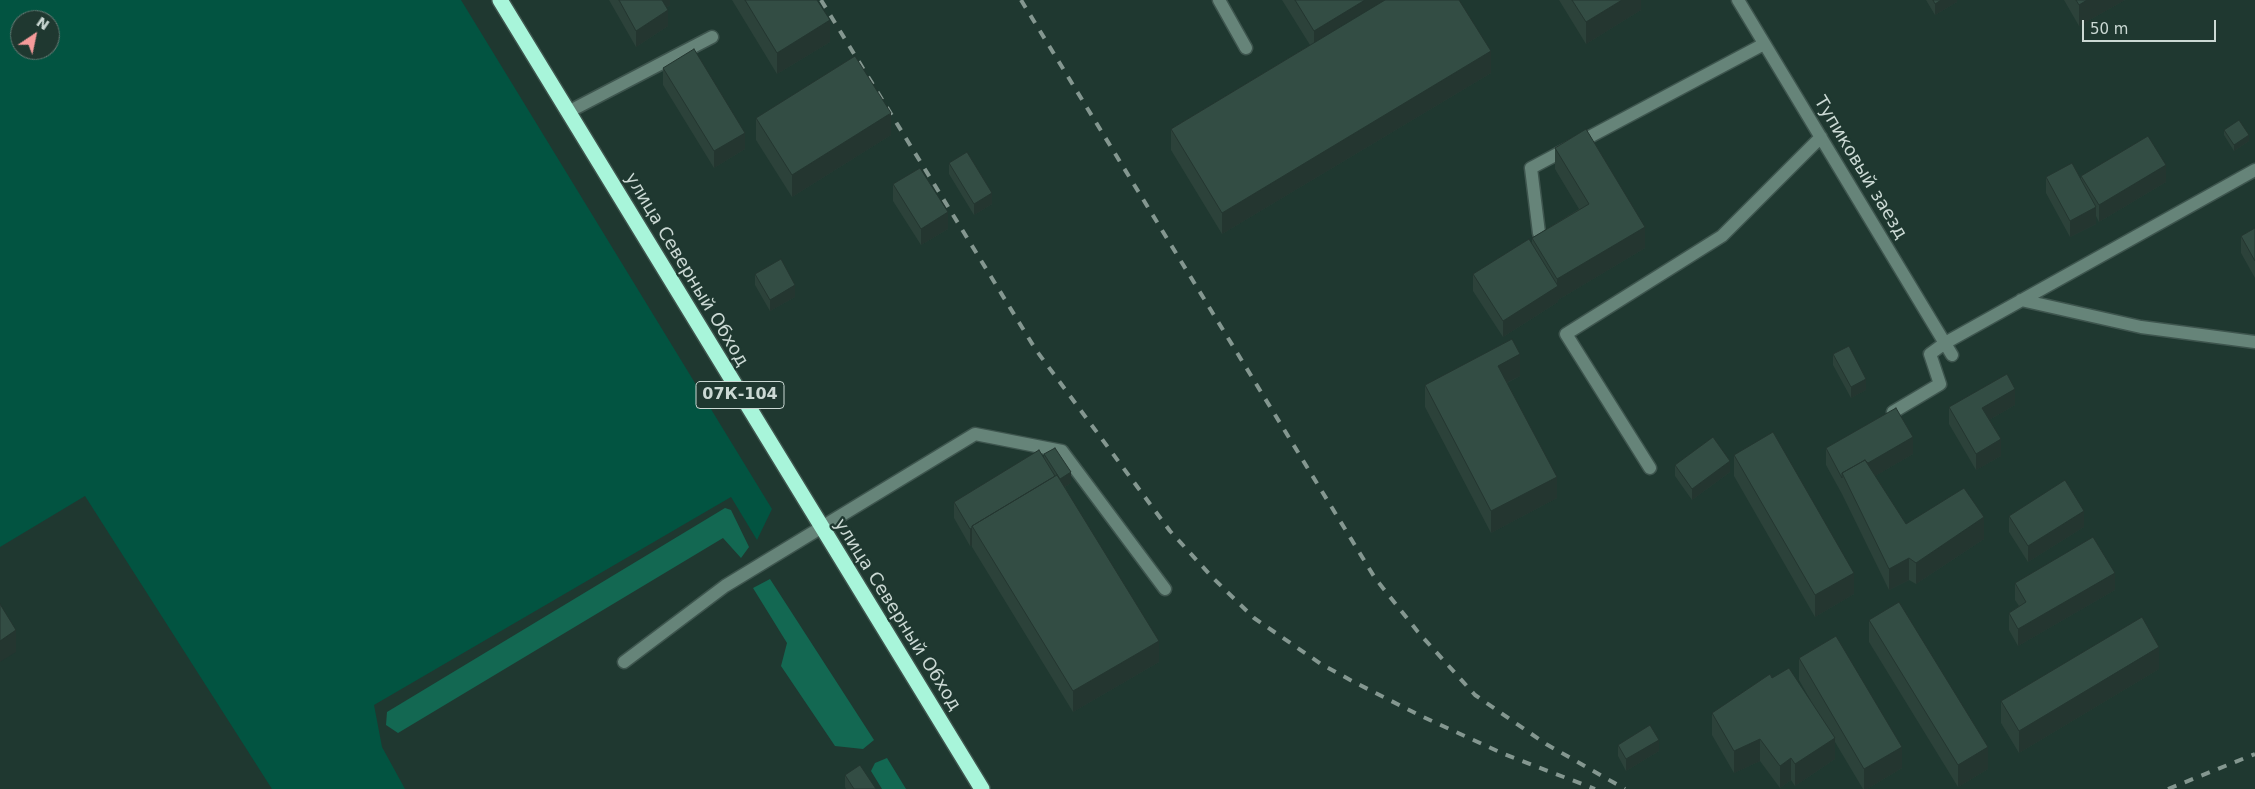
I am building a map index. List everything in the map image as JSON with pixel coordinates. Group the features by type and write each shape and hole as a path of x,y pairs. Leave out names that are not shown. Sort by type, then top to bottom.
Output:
{"highway":[{"name":"улица Северный Обход","path":"500,0 982,789"}],"street":[{"path":"1219,0 1246,48"},
{"name":"Тупиковый заезд","path":"1738,0 1952,355"},
{"path":"568,112 712,37"},
{"path":"1539,233 1531,168 1764,44"},
{"path":"1650,468 1566,334 1722,236 1821,137"},
{"path":"1893,412 1940,384 1930,354 1945,343 2255,170"},
{"path":"2021,300 2140,327 2255,342"},
{"path":"624,662 725,586 822,529 975,434 1062,451 1165,588"}],"green space":[{"path":"0,0 461,0 772,509 757,540 731,497 374,705 382,747 405,789 272,789 85,496 0,547"},
{"path":"725,508 731,510 749,547 741,558 723,538 398,733 386,725 387,712"},
{"path":"770,579 874,740 863,749 835,746 781,666 787,643 753,588"},
{"path":"887,758 906,789 882,789 871,771 875,763"}],"building":[{"path":"619,0 662,0 668,10 636,31"},
{"path":"745,0 817,0 830,20 777,53"},
{"path":"1295,0 1365,0 1314,31"},
{"path":"1385,0 1459,0 1491,51 1222,213 1171,129"},
{"path":"1572,0 1622,0 1586,22"},
{"path":"1933,0 1941,0 1935,4"},
{"path":"2076,0 2087,0 2079,5"},
{"path":"694,49 745,133 714,151 663,68"},
{"path":"855,56 891,113 792,175 756,118"},
{"path":"2239,120 2249,135 2234,145 2224,130"},
{"path":"1586,129 1645,227 1557,279 1532,238 1589,204 1555,148"},
{"path":"2148,136 2166,165 2099,205 2081,176"},
{"path":"967,152 992,193 974,204 949,163"},
{"path":"2072,163 2096,207 2070,221 2046,177"},
{"path":"920,168 948,212 921,229 893,184"},
{"path":"2255,228 2255,261 2241,236"},
{"path":"1529,239 1558,286 1503,321 1473,274"},
{"path":"781,259 795,285 770,300 755,274"},
{"path":"1512,339 1520,354 1498,366 1557,477 1491,511 1425,385"},
{"path":"1849,346 1866,379 1851,387 1833,354"},
{"path":"2007,374 2015,389 1982,408 2001,439 1976,454 1949,407"},
{"path":"1896,408 1913,437 1868,463 1865,460 1842,473 1842,478 1826,448"},
{"path":"1773,432 1854,573 1815,595 1734,455"},
{"path":"1713,437 1730,461 1692,489 1675,465"},
{"path":"1055,448 1071,472 1060,479 1044,454"},
{"path":"1039,450 1055,476 970,529 954,502"},
{"path":"1865,460 1906,524 1964,488 1984,517 1916,563 1909,558 1889,569 1842,473"},
{"path":"1057,475 1159,641 1073,691 972,526"},
{"path":"2065,480 2084,511 2028,546 2009,516"},
{"path":"2093,537 2115,573 2018,629 2009,613 2026,602 2015,583"},
{"path":"1899,602 1988,747 1958,765 1869,620"},
{"path":"0,604 16,630 0,641"},
{"path":"2142,617 2159,647 2019,731 2001,701"},
{"path":"1836,636 1902,747 1864,769 1799,658"},
{"path":"1789,668 1835,738 1795,764 1791,758 1780,766 1760,739 1734,751 1712,713 1770,674 1772,678"},
{"path":"1650,725 1659,740 1626,759 1618,745"},
{"path":"860,765 876,789 854,789 845,775"}],"railway":[{"path":"821,0 1036,350 1170,531 1213,578 1254,618 1321,664 1421,716 1504,754 1595,789"},
{"path":"1021,0 1375,578 1418,632 1475,695 1546,744 1625,789"},
{"path":"2168,789 2255,754"}]}
